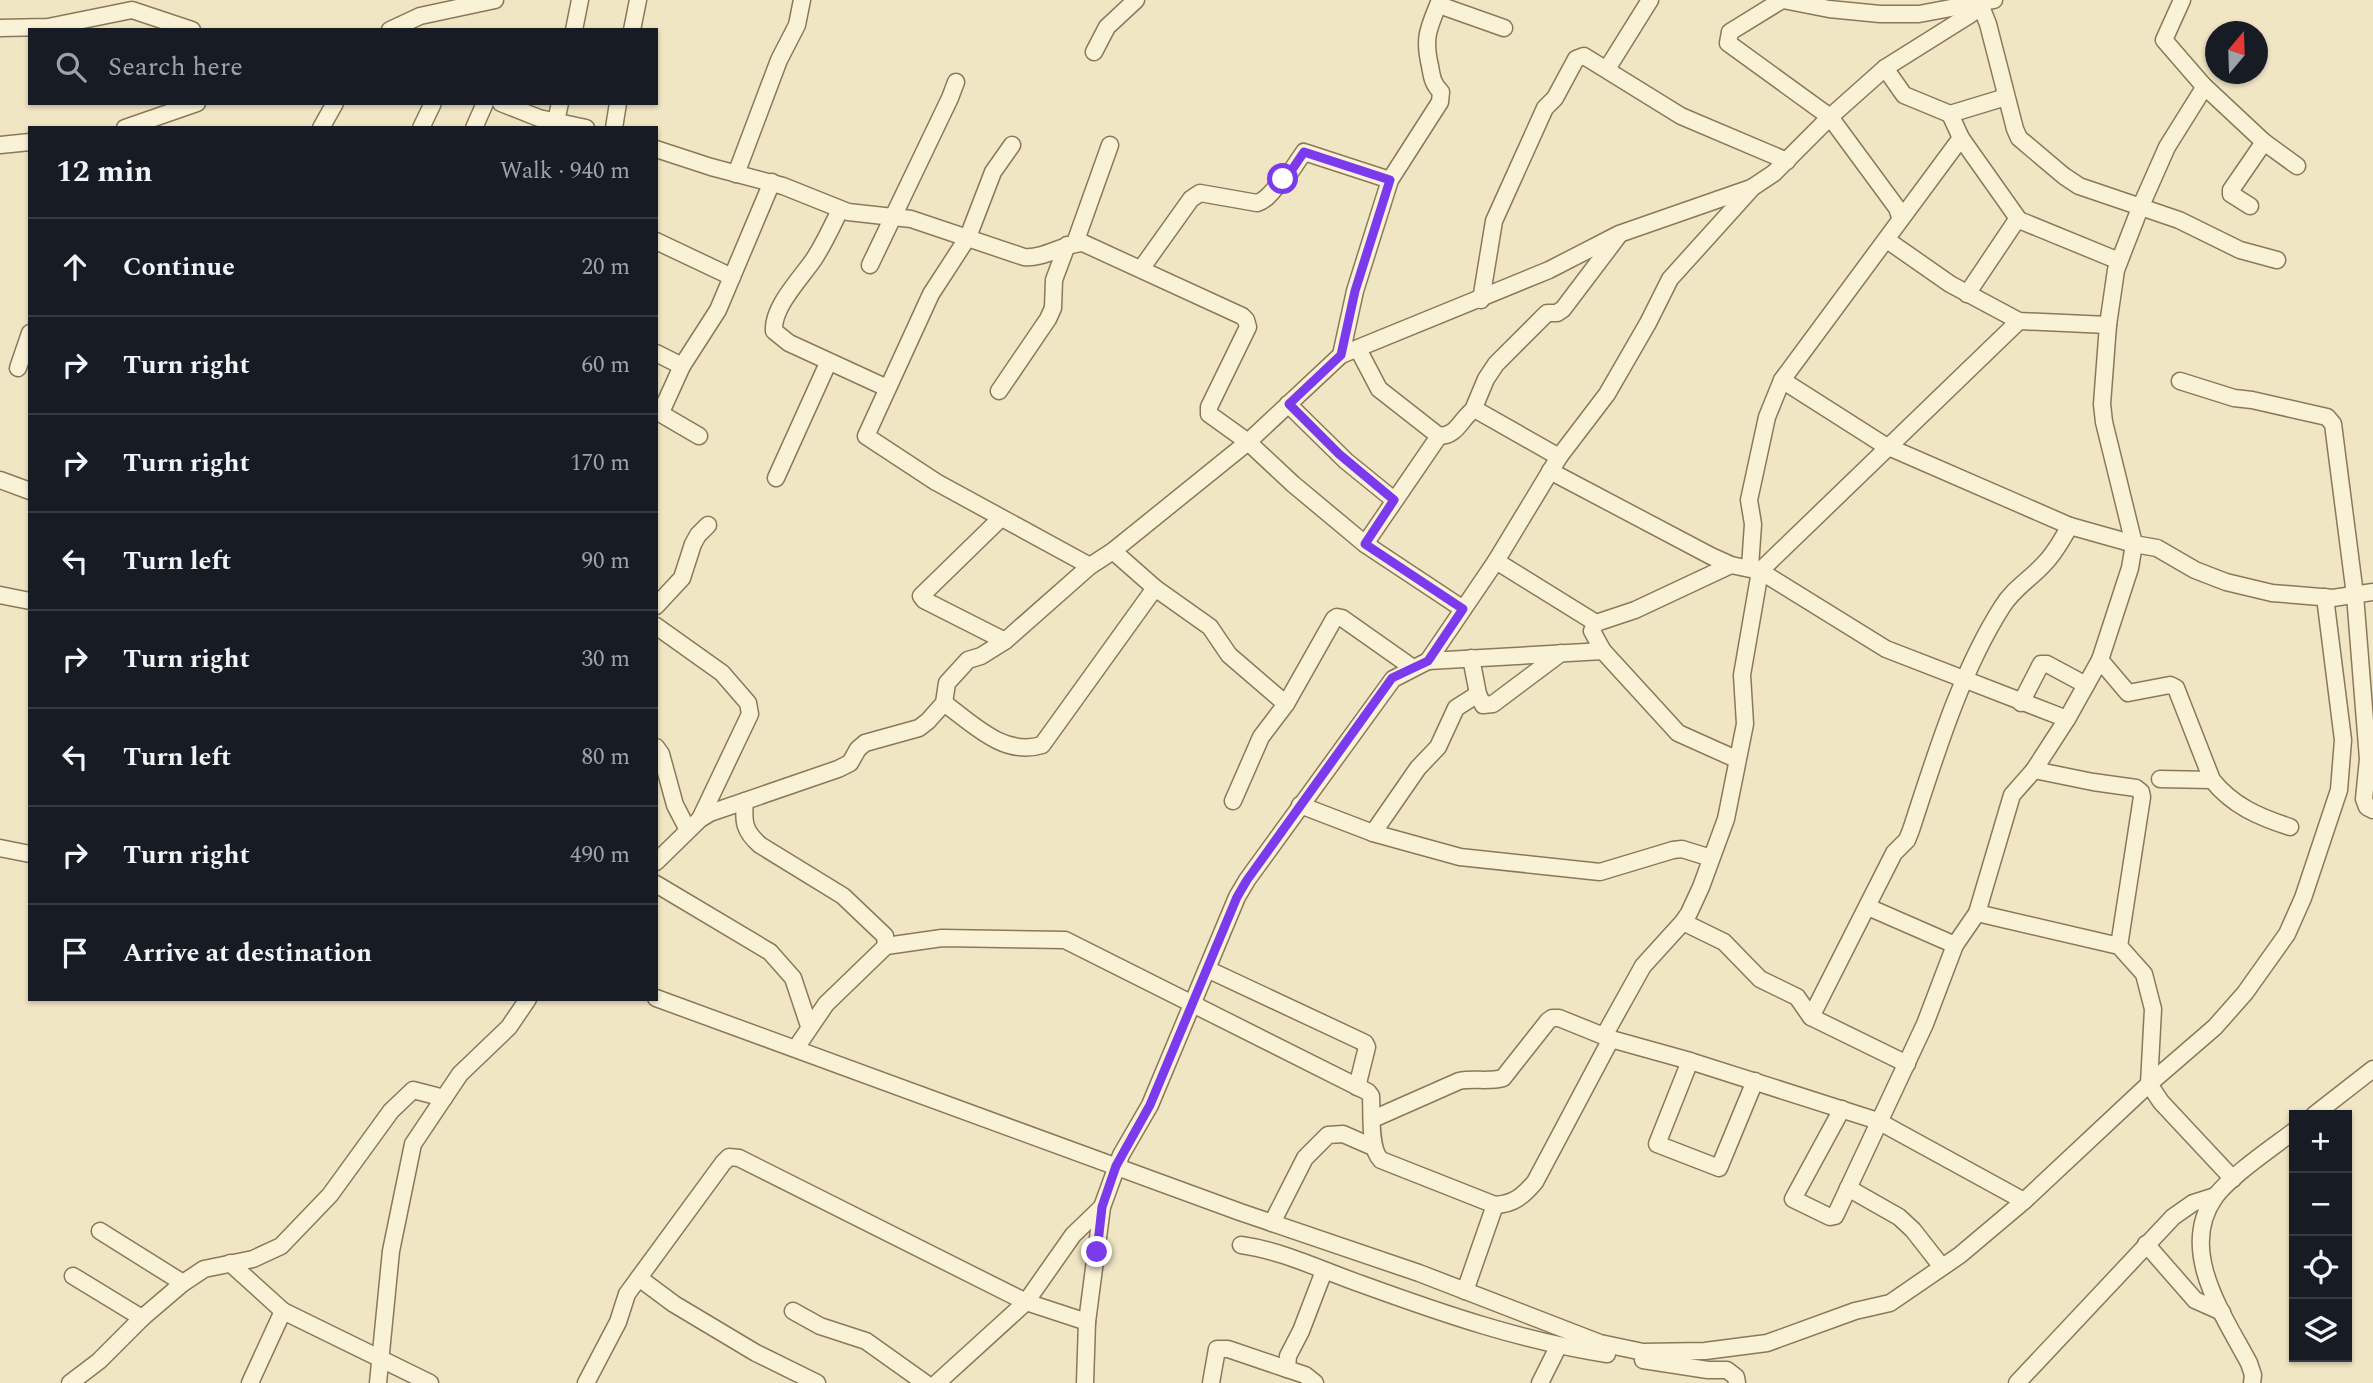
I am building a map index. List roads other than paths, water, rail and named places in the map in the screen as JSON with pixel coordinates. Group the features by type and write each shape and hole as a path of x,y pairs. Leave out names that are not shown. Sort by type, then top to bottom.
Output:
{"street":[{"path":"394,28 421,16 495,0"},
{"path":"574,28 580,0"},
{"path":"632,28 638,0"},
{"path":"736,174 779,60 797,25 802,0"},
{"path":"1094,52 1107,27 1136,0"},
{"path":"1607,69 1650,0"},
{"path":"1900,217 1897,208 1830,117 1728,43 1730,32 1783,0 1829,9 1880,14 1919,14 1987,2"},
{"path":"2182,0 2164,40 2203,85 2264,142 2297,166"},
{"path":"1341,355 1355,291 1390,180 1440,102 1441,92 1433,84 1425,45 1439,2 1504,28"},
{"path":"1420,664 1463,609 1496,561 1554,464 1607,394 1667,284 1754,187 1787,162 1830,117 1885,68 1987,2"},
{"path":"1987,2 1988,24 2014,129 2020,138 2079,186 2179,220 2240,250 2277,260"},
{"path":"0,29 48,27 132,10 186,28"},
{"path":"1480,300 1494,221 1545,108 1555,98 1576,59 1584,56 1681,116 1787,162"},
{"path":"1885,68 1904,94 1950,114 2006,97"},
{"path":"870,265 956,82"},
{"path":"1842,1109 1793,1199 1830,1217 1835,1216 1907,1064 1955,945 1976,913 2012,795 2034,770 2100,660 2130,568 2134,544 2102,404 2108,325 2119,261 2167,147 2202,91 2203,85"},
{"path":"131,126 191,105"},
{"path":"322,126 334,105"},
{"path":"422,126 432,105"},
{"path":"475,126 484,105"},
{"path":"504,105 537,123 556,121 577,126"},
{"path":"556,121 560,105"},
{"path":"614,126 618,105"},
{"path":"1950,114 1961,138 2019,220 2119,261"},
{"path":"796,1048 826,1004 886,946 942,938 1065,940 1371,1096 1373,1147 1376,1156 1381,1160 1495,1205 1506,1204 1522,1197 1535,1182 1643,966 1683,922 1701,887 1726,819 1746,711 1742,675 1755,569 1749,500 1767,417 1782,380 1961,138"},
{"path":"0,145 28,142"},
{"path":"2249,206 2231,194 2231,190 2264,142"},
{"path":"1012,145 993,172 968,237 931,294 866,436 936,482 1090,566"},
{"path":"999,391 1053,308 1054,280 1110,145"},
{"path":"658,150 736,174 772,182 840,210 911,219 1032,258 1071,244 1083,243 1242,316 1246,320 1247,331 1209,407 1209,414 1248,442 1365,544 1463,609"},
{"path":"1141,269 1191,200 1200,193 1257,203 1265,201 1287,177 1304,152 1390,180"},
{"path":"699,436 663,415 662,410 682,366 718,310 772,182"},
{"path":"694,824 745,802 838,769 850,762 861,746 919,728 944,703 947,683 968,660 981,656 1005,641 1090,566 1113,551 1248,442 1341,355 1549,270 1619,234 1754,187"},
{"path":"840,210 814,258 782,305 774,331 789,343 887,388"},
{"path":"1967,294 2019,220"},
{"path":"1365,544 1439,436 1454,433 1473,410 1486,379 1496,364 1547,313 1557,313 1563,309 1619,234"},
{"path":"1887,240 1932,273 2019,321 2108,325"},
{"path":"658,242 732,277"},
{"path":"1755,569 1893,444 2019,321"},
{"path":"18,368 28,339"},
{"path":"1358,349 1379,388 1439,436"},
{"path":"658,354 682,366"},
{"path":"776,478 828,362"},
{"path":"1782,380 1884,445 2070,526 2157,548 2195,570 2226,582 2272,593 2325,597 2373,592"},
{"path":"2180,381 2234,398 2296,409 2330,419 2333,424 2367,680 2368,759 2364,799 2367,807 2373,810"},
{"path":"1289,404 1339,454 1394,500"},
{"path":"1473,410 1554,464 1731,565 1755,569 1886,649 2067,719"},
{"path":"0,480 28,490"},
{"path":"1000,519 921,596 924,600 1005,641"},
{"path":"658,604 682,578 693,544 708,525"},
{"path":"1811,1017 1894,853 1907,840 1966,678 2004,603 2043,566 2070,526"},
{"path":"1113,551 1156,588 1210,627 1229,655 1286,704"},
{"path":"1496,561 1596,623"},
{"path":"1731,565 1635,610 1596,623 1592,631 1603,651 1678,733 1736,759"},
{"path":"944,703 1000,743 1025,749 1042,745 1156,588"},
{"path":"0,595 28,601"},
{"path":"658,999 1465,1291 1600,1343 1643,1352 1706,1351 1767,1343 1855,1311 1881,1306 1902,1296 1942,1267 2024,1201 2149,1084 2215,1027 2245,993 2287,934 2307,887 2339,790 2343,740 2325,597"},
{"path":"1233,801 1261,737 1286,704 1334,619 1342,618 1420,664"},
{"path":"658,627 722,673 750,708 750,714 694,824 658,860"},
{"path":"1085,1383 1087,1322 1102,1207 1116,1166 1150,1105 1237,897 1300,805 1392,678 1420,664 1471,658 1603,651"},
{"path":"1471,658 1478,694 1483,705 1493,704 1561,653"},
{"path":"2100,660 2128,693 2170,685 2176,688 2212,780 2233,802 2259,817 2290,827"},
{"path":"2021,703 2041,664 2047,664 2086,685"},
{"path":"1373,833 1418,768 1438,747 1456,708 1478,694"},
{"path":"658,750 672,797"},
{"path":"2034,770 2136,788 2141,792 2119,946"},
{"path":"2160,779 2212,780"},
{"path":"658,790 672,797 694,824"},
{"path":"745,802 743,822 751,837 843,896 885,936 886,946"},
{"path":"1300,805 1373,833 1460,857 1600,872 1673,850 1682,849 1711,858"},
{"path":"0,848 28,855"},
{"path":"658,885 770,952 793,978 809,1026"},
{"path":"1868,907 1955,945"},
{"path":"1976,913 2119,946 2144,974 2153,1009 2149,1084 2157,1097 2234,1179"},
{"path":"1683,922 1724,942 1760,979 1797,998 1811,1017 1907,1064"},
{"path":"1207,968 1365,1043 1367,1047 1357,1087"},
{"path":"377,1383 391,1251 409,1157 418,1136 460,1074 509,1027 527,1001"},
{"path":"1373,1119 1460,1082 1503,1078 1552,1018 1559,1017 1608,1038 1690,1061 1878,1121 2024,1201"},
{"path":"1690,1061 1657,1144 1719,1168 1755,1081"},
{"path":"2320,1110 2373,1069"},
{"path":"70,1383 99,1361 142,1318 183,1283 204,1269 253,1259 281,1246 330,1195 391,1111 413,1090 444,1098"},
{"path":"1272,1223 1305,1158 1328,1135 1343,1134 1373,1147"},
{"path":"2252,1383 2249,1363 2211,1291 2200,1248 2206,1214 2215,1196 2289,1135"},
{"path":"586,1383 618,1322 627,1294 729,1157 739,1158 1026,1302 1087,1322"},
{"path":"1848,1188 1899,1216 1942,1267"},
{"path":"2017,1383 2173,1217 2193,1203 2215,1196"},
{"path":"1465,1291 1495,1205"},
{"path":"937,1383 1026,1302 1073,1235 1102,1207"},
{"path":"100,1231 183,1283"},
{"path":"2146,1244 2195,1300 2222,1312"},
{"path":"1241,1245 1269,1249 1468,1323 1558,1347 1708,1370 1727,1370 1736,1377 1737,1383"},
{"path":"230,1263 283,1311 430,1383"},
{"path":"1287,1369 1289,1356 1324,1271"},
{"path":"73,1276 142,1318"},
{"path":"639,1278 674,1304 756,1353 817,1383"},
{"path":"250,1383 283,1311"},
{"path":"793,1311 820,1326 866,1341 925,1383"},
{"path":"1540,1383 1558,1347"},
{"path":"1211,1383 1217,1349 1240,1352 1305,1375 1315,1383"}]}
